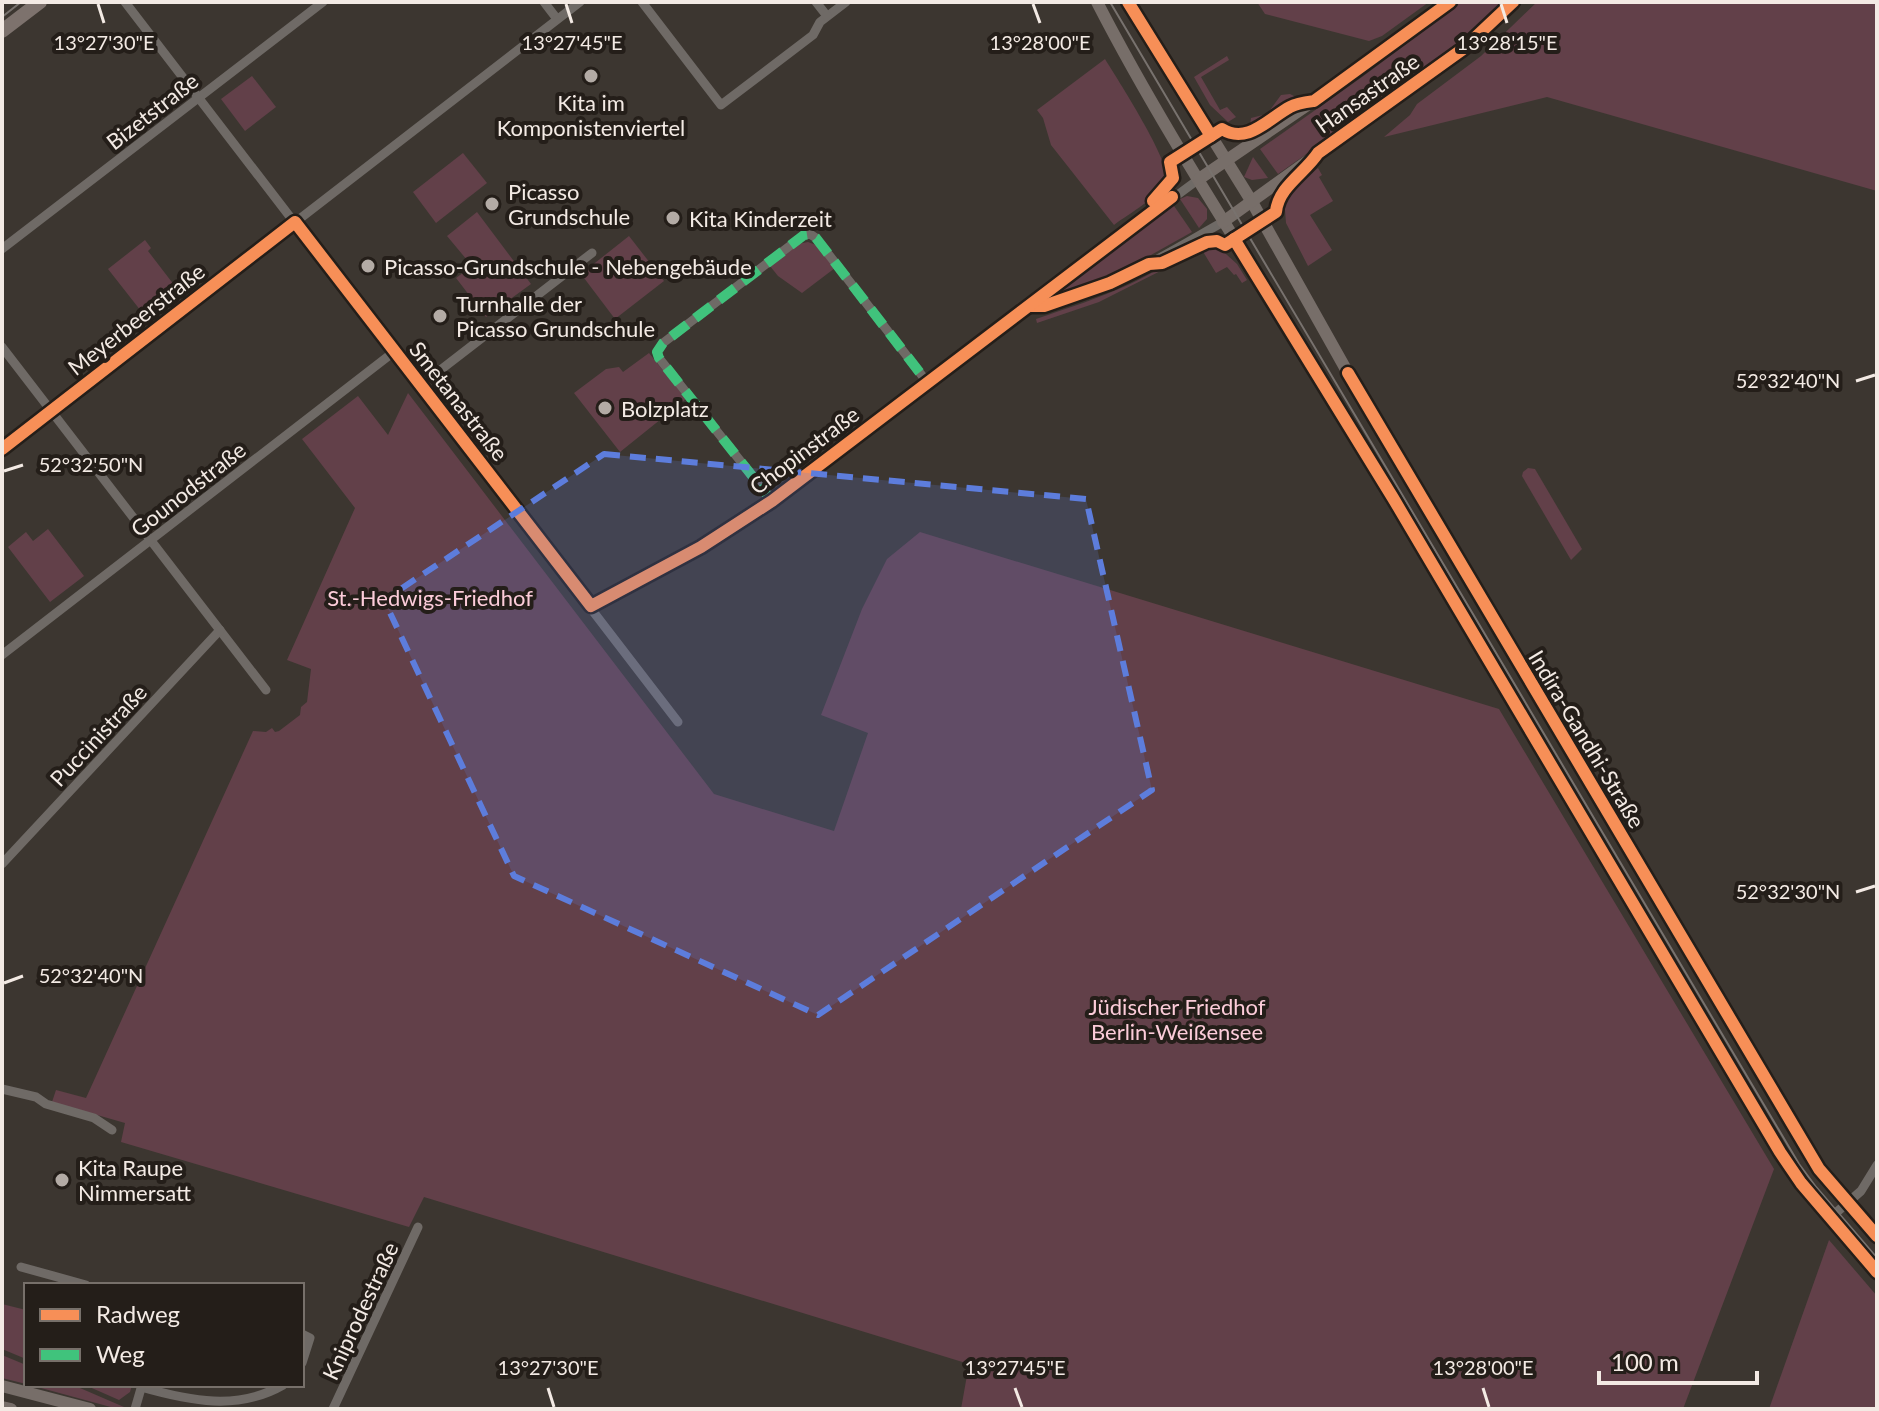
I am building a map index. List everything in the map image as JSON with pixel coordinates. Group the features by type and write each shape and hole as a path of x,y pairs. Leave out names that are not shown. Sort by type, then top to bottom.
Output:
{"main road":[{"path":"2,31 40,2"},
{"name":"Indira-Gandhi-Straße","path":"1097,2 1223,222 1326,386 1780,1152 1801,1183 1877,1272"},
{"name":"Indira-Gandhi-Straße","path":"1128,2 1252,202 1348,373 1819,1169 1877,1236"},
{"name":"Hansastraße","path":"1199,179 1372,61 1450,2"},
{"name":"Hansastraße","path":"1223,222 1463,49 1513,2"},
{"path":"1326,386 1348,373"},
{"path":"6,1387 90,1409"}],"street":[{"name":"Smetanastraße","path":"125,2 678,722"},
{"name":"Bizetstraße","path":"2,249 323,2"},
{"path":"544,2 557,19"},
{"name":"Meyerbeerstraße","path":"2,449 580,2"},
{"path":"642,2 721,105 813,35 820,22 846,2"},
{"path":"816,2 827,16"},
{"name":"Chopinstraße","path":"591,606 701,547 772,501 1199,179"},
{"name":"Chopinstraße","path":"1027,306 1044,306 1110,283 1223,222"},
{"path":"772,501 659,358 657,352 663,343 804,235 810,234 927,382"},
{"path":"421,385 592,253"},
{"path":"2,347 266,690"},
{"name":"Gounodstraße","path":"2,655 395,351"},
{"name":"Puccinistraße","path":"2,864 220,630"},
{"path":"2,1089 36,1097 46,1104 94,1118 112,1130"},
{"path":"1830,1218 1861,1191 1877,1165"},
{"name":"Kniprodestraße","path":"333,1409 418,1227"},
{"path":"21,1267 79,1283"},
{"path":"304,1335 310,1338 310,1343 304,1358"},
{"path":"5,1408 6,1387"},
{"path":"135,1409 142,1387"},
{"path":"166,1389 207,1405 230,1406 264,1398 280,1387"}],"highlighted area":[{"path":"604,454 1086,499 1152,790 818,1015 514,876 384,600"}],"green space":[{"path":"1257,2 1429,2 1382,36 1369,41 1265,14"},
{"path":"1457,2 1504,2 1455,47 1278,174 1260,149 1362,77"},
{"path":"1537,2 1877,2 1877,191 1547,97 1384,137 1410,115 1417,104 1481,56"},
{"path":"1227,56 1229,60 1201,77 1220,110 1227,107 1236,117 1228,122 1210,105 1194,77"},
{"path":"1105,59 1142,121 1166,171 1162,187 1114,225 1051,145 1043,118 1037,110"},
{"path":"252,76 276,107 245,131 221,99"},
{"path":"1281,95 1296,97 1250,126 1251,118 1267,114"},
{"path":"463,153 487,183 436,223 413,192"},
{"path":"1253,157 1268,178 1252,180 1244,177"},
{"path":"1318,168 1322,175 1319,177 1333,201 1310,215 1332,250 1308,266 1286,223 1284,197"},
{"path":"1187,196 1198,198 1207,209 1207,219 1199,228 1180,199"},
{"path":"1172,203 1192,232 1117,274 1057,295 1058,288"},
{"path":"477,212 531,284 486,317 456,278 472,266 447,236"},
{"path":"629,236 664,281 615,319 581,274"},
{"path":"145,240 151,248 148,251 181,294 148,320 108,269"},
{"path":"808,242 816,245 835,268 802,293 778,276 770,266 798,244"},
{"path":"1216,245 1237,264 1247,280 1242,283 1227,267 1216,273 1202,250 1099,302 1037,323 1036,319 1107,294 1183,257 1205,248"},
{"path":"649,353 686,399 620,452 574,393 606,369 619,367 623,372"},
{"name":"Jüdischer Friedhof Berlin-Weißensee","path":"408,393 714,794 834,831 868,733 821,715 862,609 887,559 920,532 1499,709 1774,1169 1683,1409 961,1409 969,1364 424,1197 409,1227 121,1142 125,1123 52,1102 56,1090 86,1098 253,731 266,732 272,728 275,732 279,731 300,715 301,707 307,702 311,669 287,660 355,508 302,439 358,396 388,435"},
{"path":"1528,468 1535,469 1582,549 1571,560 1522,476"},
{"path":"48,529 84,576 50,602 8,547 26,532 33,541"},
{"path":"1829,1240 1877,1296 1877,1409 1769,1409"},
{"path":"2,1304 24,1310 24,1358 2,1349"},
{"path":"2,1355 24,1364 24,1384 2,1378"},
{"path":"37,1387 78,1387 124,1407 118,1409"},
{"path":"90,1387 131,1387 130,1392 119,1400"}],"tram line":[{"path":"2,17 21,2"},
{"path":"1110,2 1799,1164 1877,1258"}],"marked path":[{"path":"772,501 659,358 657,352 663,343 804,235 810,234 927,382"}],"cycle path":[{"path":"1128,2 1211,136"},
{"path":"1153,201 1173,178 1170,162 1222,129 1231,133 1249,132 1293,106 1314,101 1450,2"},
{"path":"1031,306 1044,306 1110,283 1207,242 1217,241 1225,245 1276,212 1282,195 1318,153 1463,49 1513,2"},
{"path":"2,449 295,222 591,606 701,547 772,501 1172,197"},
{"path":"1234,239 1393,498 1780,1152 1801,1183 1877,1272"},
{"path":"1348,373 1819,1169 1877,1236"}],"place":[{"name":"Kita im Komponistenviertel","path":"591,76"},
{"name":"Picasso Grundschule","path":"492,204"},
{"name":"Kita Kinderzeit","path":"673,218"},
{"name":"Picasso-Grundschule - Nebengebäude","path":"368,266"},
{"name":"Turnhalle der Picasso Grundschule","path":"440,316"},
{"name":"Bolzplatz","path":"605,408"},
{"name":"Kita Raupe Nimmersatt","path":"62,1180"}],"park label":[{"name":"St.-Hedwigs-Friedhof","path":"430,597"}]}
